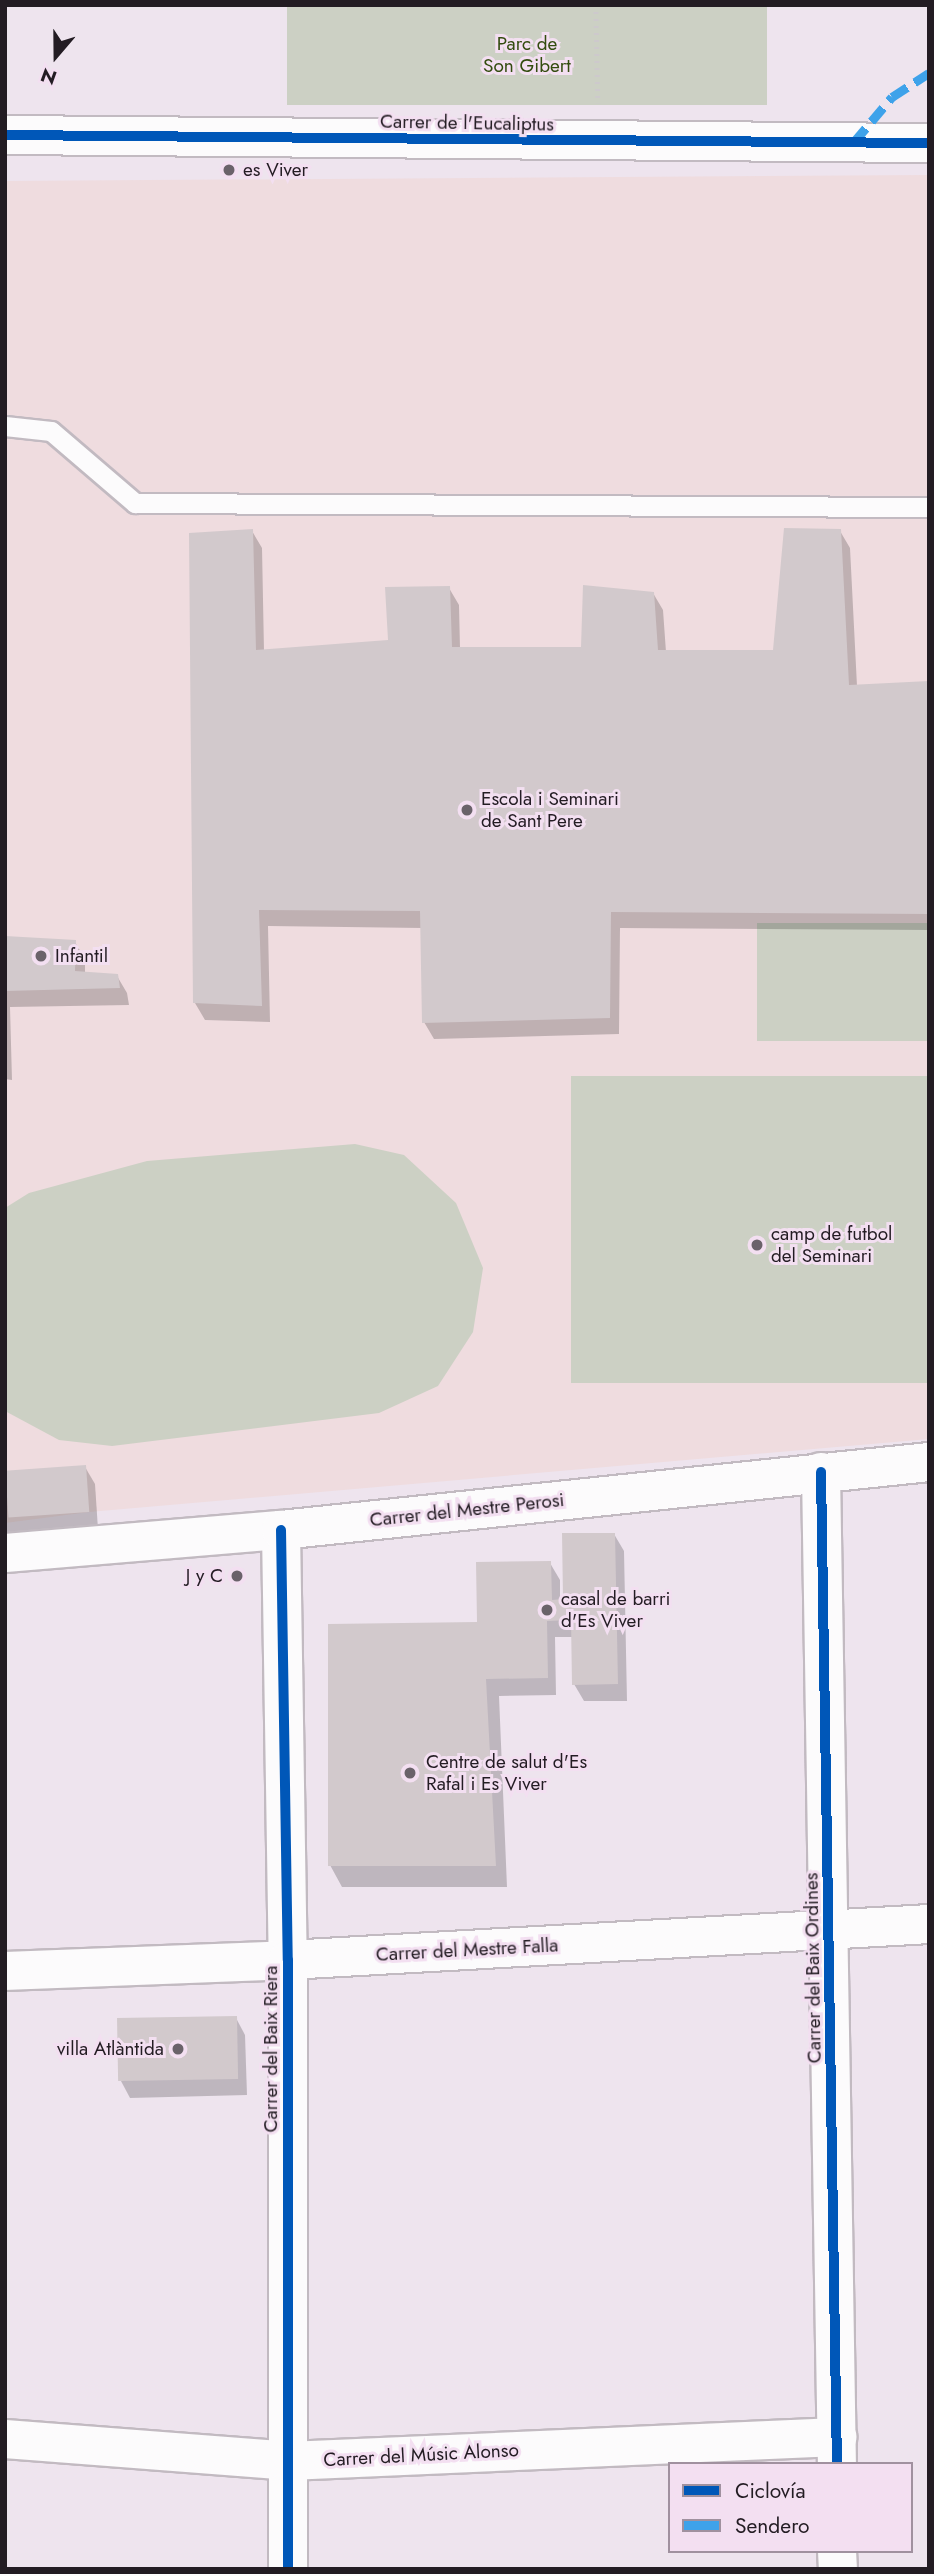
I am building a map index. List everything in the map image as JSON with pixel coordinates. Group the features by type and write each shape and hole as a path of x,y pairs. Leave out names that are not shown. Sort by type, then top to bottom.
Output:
{"street":[{"name":"Carrer de l'Eucaliptus","path":"5,135 929,143"},
{"name":"Carrer del Mestre Perosi","path":"5,1553 281,1530 929,1462"},
{"name":"Carrer del Baix Ordines","path":"821,1472 837,2450"},
{"name":"Carrer del Baix Riera","path":"281,1530 288,1960 288,2569"},
{"name":"Carrer del Mestre Falla","path":"5,1971 288,1960 929,1924"},
{"name":"Carrer del Músic Alonso","path":"5,2439 288,2461 837,2450"}],"lane":[{"path":"5,426 51,431 135,503 929,507"}],"path":[{"path":"597,5 600,142"}],"shaded area":[{"name":"Escola i Seminari de Sant Pere","path":"929,175 929,1439 89,1512 5,1523 5,181"}],"green space":[{"name":"Parc de Son Gibert","path":"287,5 767,5 767,105 287,105"},
{"path":"757,923 929,923 929,1041 757,1041"},
{"name":"camp de futbol del Seminari","path":"571,1076 929,1076 929,1383 571,1383"},
{"path":"355,1144 404,1155 456,1203 483,1268 473,1332 438,1386 379,1413 112,1446 59,1440 5,1411 5,1208 29,1193 147,1161"}],"building":[{"path":"784,528 841,529 849,685 929,681 929,914 611,912 610,1018 422,1023 420,911 259,910 262,1006 193,1003 189,533 253,529 256,650 388,640 385,587 450,586 452,647 581,647 583,585 654,592 658,650 773,650"},
{"name":"Infantil","path":"5,936 76,940 75,971 118,974 120,988 5,991"},
{"path":"86,1465 89,1512 8,1518 5,1471"},
{"name":"Centre de salut d'Es Rafal i Es Viver","path":"562,1533 615,1533 618,1684 572,1685 571,1620 547,1621 548,1678 486,1679 496,1866 328,1866 328,1624 477,1622 476,1562 551,1561 552,1600 563,1599"},
{"name":"villa Atlàntida","path":"237,2016 238,2079 118,2081 117,2018"}],"marked path":[{"path":"854,142 892,97 929,73"}],"cycle path":[{"path":"5,135 929,143"},
{"path":"821,1472 837,2462"},
{"path":"281,1530 288,1960 288,2569"}],"place":[{"name":"es Viver","path":"229,170"},
{"name":"Escola i Seminari de Sant Pere","path":"467,810"},
{"name":"Infantil","path":"41,956"},
{"name":"camp de futbol del Seminari","path":"757,1245"},
{"name":"J y C","path":"237,1576"},
{"name":"casal de barri d'Es Viver","path":"547,1610"},
{"name":"Centre de salut d'Es Rafal i Es Viver","path":"410,1773"},
{"name":"villa Atlàntida","path":"178,2049"}]}
